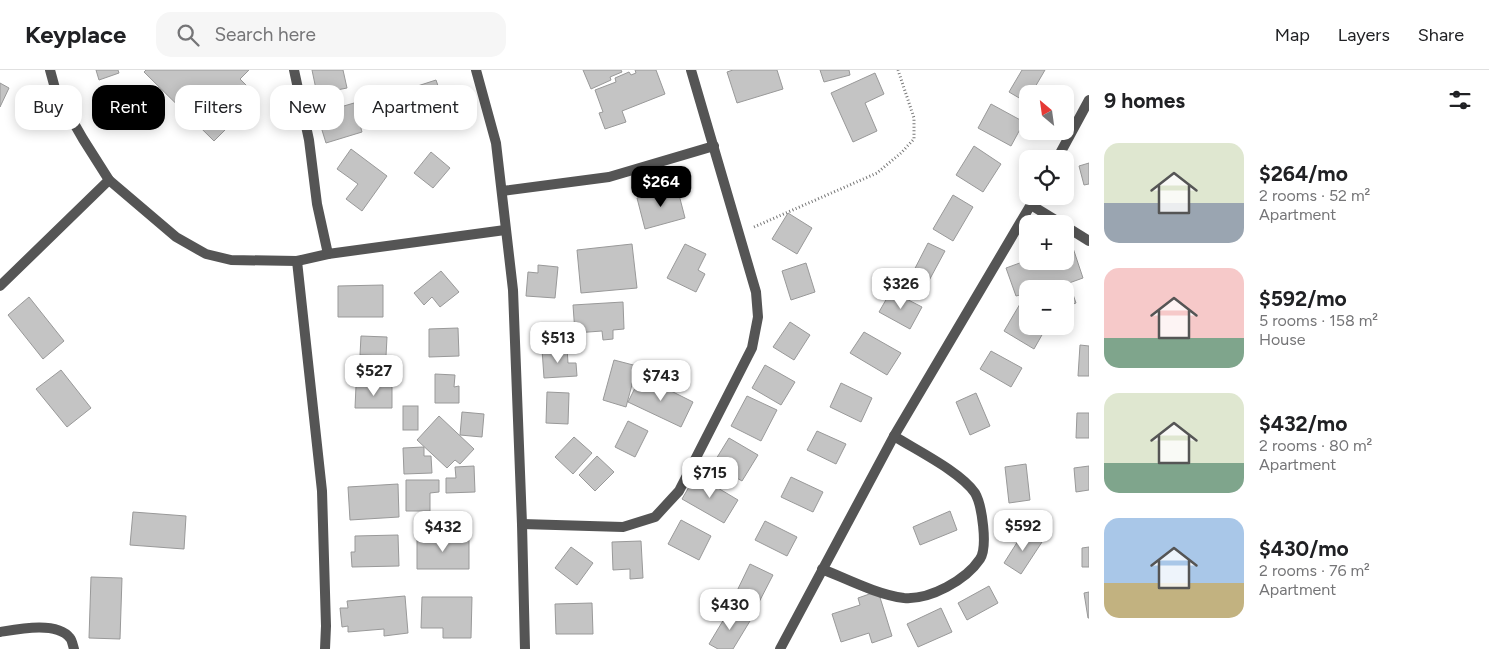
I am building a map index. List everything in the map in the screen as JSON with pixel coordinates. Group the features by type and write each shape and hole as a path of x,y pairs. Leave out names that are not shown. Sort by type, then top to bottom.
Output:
{"street":[{"path":"50,70 56,92 109,180 176,237 206,254 231,260 297,261 328,254 505,230"},
{"path":"294,70 309,140 317,204 328,254"},
{"path":"476,70 496,143 513,290 526,649"},
{"path":"522,524 623,527 655,517 679,491 752,348 758,318 756,292 691,70"},
{"path":"1062,150 1089,100"},
{"path":"502,191 609,177 714,146"},
{"path":"0,286 109,180"},
{"path":"780,649 894,436 1030,205"},
{"path":"1039,205 1051,215"},
{"path":"1074,232 1089,241"},
{"path":"297,261 322,491 325,649"},
{"path":"822,569 885,594 905,598 924,597 945,588 966,574 981,558 984,541 983,517 975,493 961,477 894,436"},
{"path":"0,632 39,627 60,630 70,638 74,649"}],"path":[{"path":"738,234 877,174 901,153 914,139 914,118 898,70"}],"building":[{"path":"96,70 118,70 119,73 99,80"},
{"path":"146,70 249,70 240,79 246,85 175,85 175,103 165,93 165,85 157,85 144,72"},
{"path":"312,70 343,70 347,88 344,89 344,85 315,85"},
{"path":"583,70 621,70 622,72 610,77 611,80 591,89"},
{"path":"635,70 656,70 665,94 622,111 626,122 605,129 599,113 603,112 595,90 616,82 615,78 629,72 631,75 636,73"},
{"path":"733,70 777,70 783,89 737,103 727,72"},
{"path":"820,70 849,70 850,75 824,82"},
{"path":"1022,70 1045,70 1036,85 1019,85 1019,98 1009,92"},
{"path":"875,73 884,94 865,103 877,131 853,142 831,93"},
{"path":"436,80 438,85 421,85"},
{"path":"0,83 9,88 0,107"},
{"path":"354,103 354,130 361,130 362,132 326,143 322,130 344,130 344,106"},
{"path":"991,104 1019,119 1019,131 1011,146 978,128"},
{"path":"203,130 225,130 214,141"},
{"path":"974,146 1001,164 983,192 956,175"},
{"path":"351,149 387,176 362,211 346,199 358,184 337,169"},
{"path":"431,152 450,168 433,188 414,173"},
{"path":"1089,163 1089,184 1084,185 1079,166"},
{"path":"677,187 685,218 645,229 637,198"},
{"path":"953,195 973,207 953,241 933,229"},
{"path":"788,213 812,228 797,254 772,239"},
{"path":"928,243 945,251 925,288 909,280"},
{"path":"632,244 637,288 581,293 577,250"},
{"path":"685,244 706,254 698,270 705,274 696,292 667,278"},
{"path":"1074,251 1083,278 1074,281 1019,280 1019,295 1016,296 1006,268 1019,263 1019,270 1074,270"},
{"path":"806,263 815,292 791,300 782,271"},
{"path":"538,265 558,267 555,298 526,296 528,272 538,273"},
{"path":"441,271 459,292 440,307 432,297 424,305 414,293"},
{"path":"383,285 383,317 338,317 338,286"},
{"path":"891,291 922,307 910,329 879,312"},
{"path":"29,297 64,341 43,359 8,315"},
{"path":"623,302 624,329 613,330 613,339 603,340 602,331 575,333 573,305"},
{"path":"1019,306 1019,335 1042,335 1034,349 1004,331"},
{"path":"790,322 810,335 794,360 773,347"},
{"path":"458,328 459,356 429,357 429,329"},
{"path":"864,332 901,353 887,375 850,353"},
{"path":"361,336 387,337 386,356 360,355"},
{"path":"1080,345 1089,346 1089,376 1078,376"},
{"path":"567,348 568,363 576,363 577,376 544,378 542,349"},
{"path":"991,351 1022,368 1011,387 980,369"},
{"path":"614,360 637,366 626,407 603,400"},
{"path":"765,365 795,382 781,405 752,388"},
{"path":"61,370 91,408 67,427 36,389"},
{"path":"435,374 455,375 454,387 459,386 459,403 435,403"},
{"path":"641,376 693,402 681,427 628,402"},
{"path":"841,383 872,398 861,422 830,407"},
{"path":"356,386 392,386 392,408 355,408"},
{"path":"547,392 569,393 568,424 546,423"},
{"path":"976,393 990,426 970,435 956,402"},
{"path":"747,396 777,410 761,441 731,426"},
{"path":"403,406 418,406 418,430 403,430"},
{"path":"462,412 484,414 482,437 460,435"},
{"path":"1077,413 1089,413 1089,438 1076,438"},
{"path":"439,416 474,449 460,464 455,460 447,468 417,440"},
{"path":"628,421 648,431 635,457 615,447"},
{"path":"817,431 846,444 836,464 807,450"},
{"path":"574,437 592,453 573,474 555,457"},
{"path":"729,438 758,455 742,481 713,464"},
{"path":"424,447 424,456 431,456 432,473 404,474 403,448"},
{"path":"597,456 614,472 595,491 579,475"},
{"path":"1026,464 1030,500 1009,503 1005,467"},
{"path":"474,466 475,492 446,493 446,478 456,478 455,467"},
{"path":"1089,466 1089,490 1076,492 1074,468"},
{"path":"696,475 738,500 724,523 682,499"},
{"path":"791,477 823,492 813,512 781,497"},
{"path":"406,480 439,480 439,492 430,493 430,511 406,511"},
{"path":"398,484 399,517 350,520 348,487"},
{"path":"950,511 957,530 920,545 913,527"},
{"path":"133,512 186,516 184,549 130,545"},
{"path":"681,520 711,536 699,560 668,544"},
{"path":"765,521 797,537 787,556 755,540"},
{"path":"1025,530 1042,542 1021,574 1004,563"},
{"path":"398,535 399,566 352,567 351,552 355,552 355,536"},
{"path":"417,536 469,537 469,569 417,569"},
{"path":"641,541 643,578 630,579 630,569 613,570 612,542"},
{"path":"571,547 593,563 577,585 555,568"},
{"path":"1089,547 1089,567 1082,567 1082,548"},
{"path":"750,564 773,575 757,606 735,595"},
{"path":"91,577 122,578 120,639 89,638"},
{"path":"989,586 998,603 967,620 958,603"},
{"path":"878,591 892,636 872,643 869,633 841,642 832,614 860,605 858,598"},
{"path":"1089,592 1089,618 1088,618 1084,593"},
{"path":"405,596 408,633 384,636 384,629 348,632 348,626 342,627 340,608 348,608 347,601"},
{"path":"422,597 472,597 471,638 443,638 443,628 421,628"},
{"path":"592,603 593,634 556,634 555,604"},
{"path":"941,608 952,632 918,647 907,624"},
{"path":"730,609 750,621 733,649 718,649 709,644"}]}
